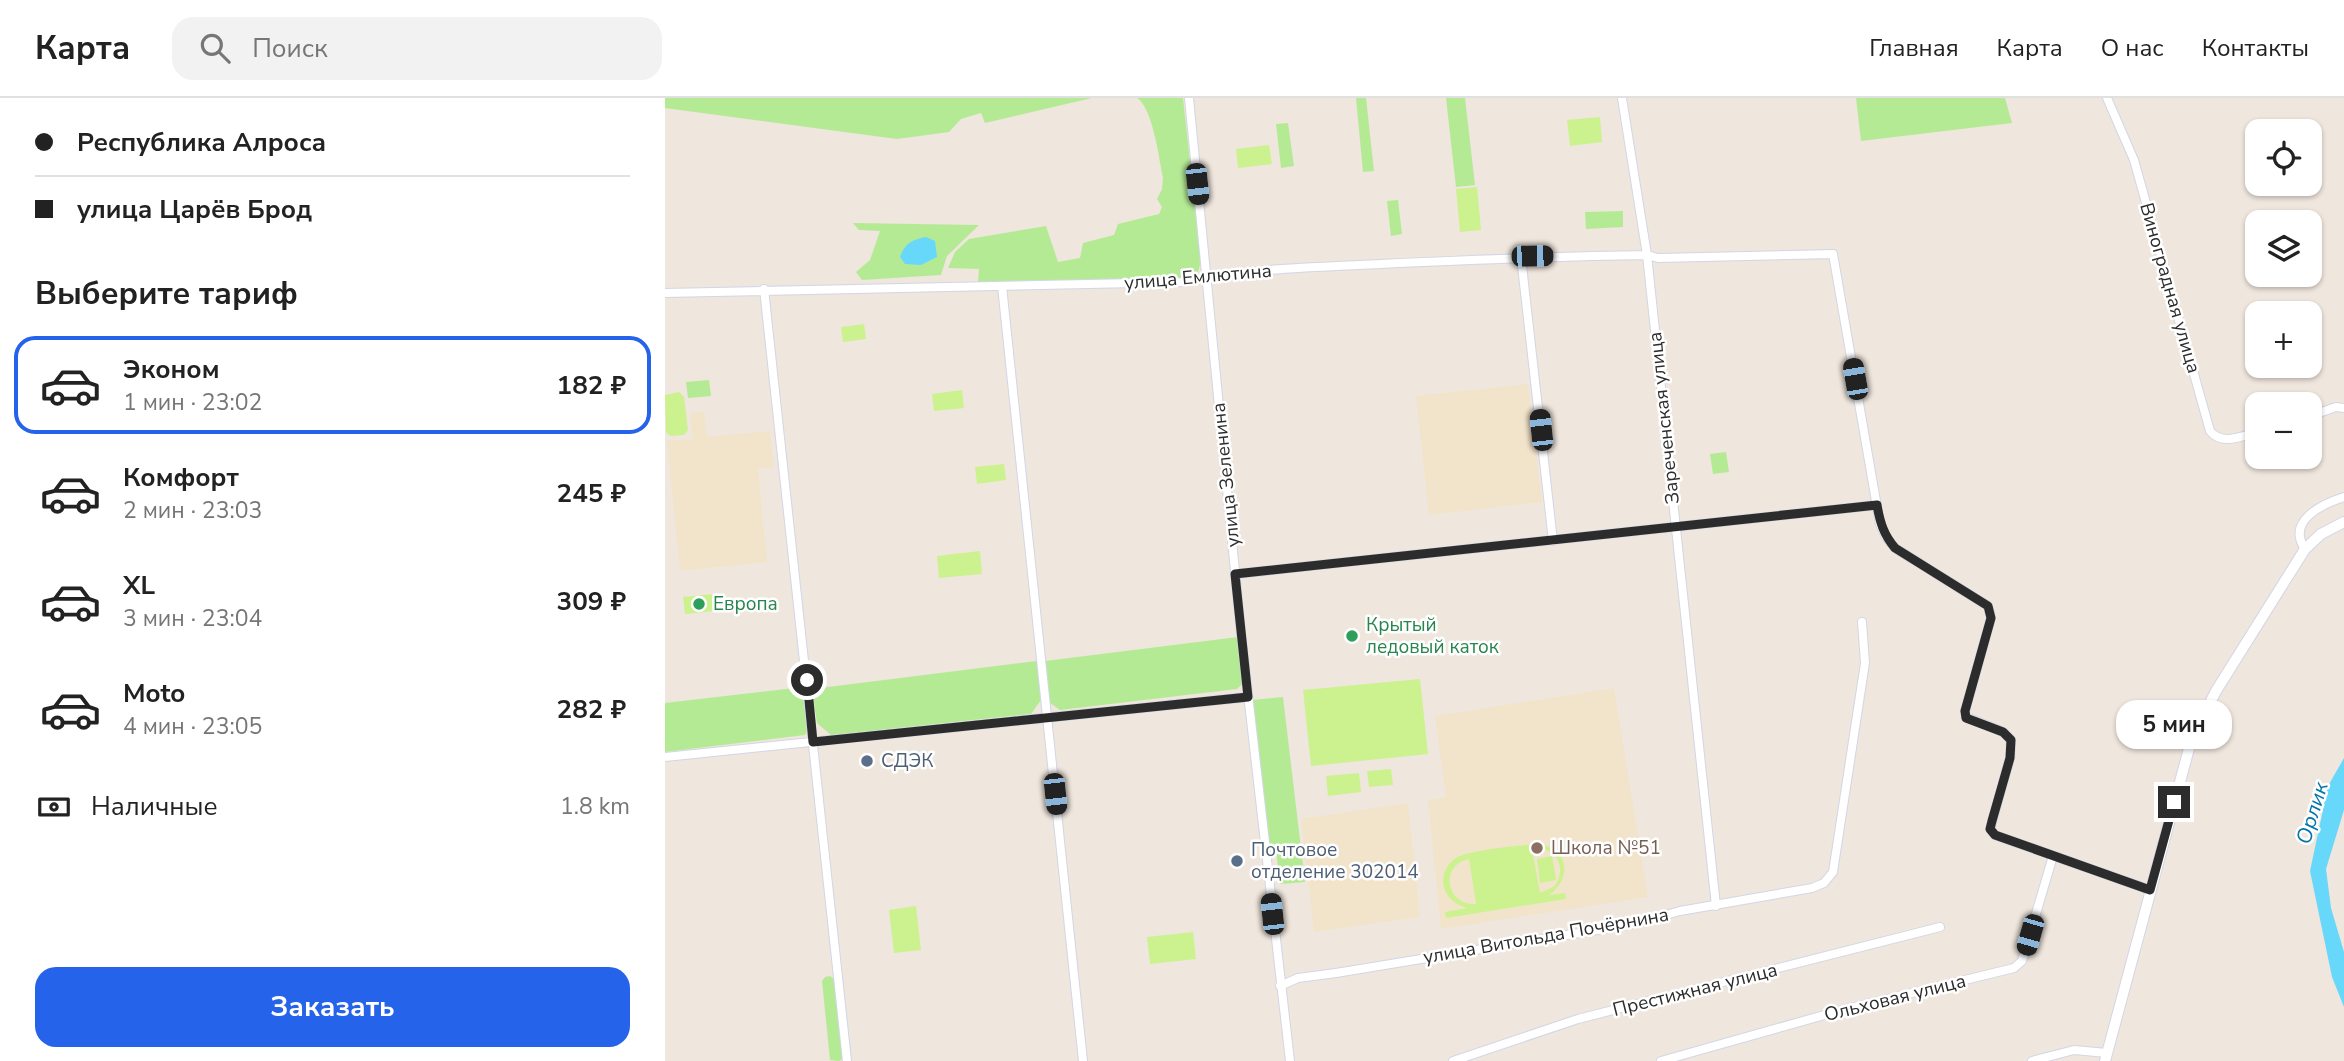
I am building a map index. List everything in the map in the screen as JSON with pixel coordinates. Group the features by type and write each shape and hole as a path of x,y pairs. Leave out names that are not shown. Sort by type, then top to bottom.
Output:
{"street":[{"name":"улица Зеленина","path":"1189,98 1235,574 1290,1061"},
{"name":"Зареченская улица","path":"1622,98 1647,255 1717,906"},
{"name":"Виноградная улица","path":"2107,98 2134,160 2210,431 2214,436 2226,439 2245,435"},
{"name":"улица Емлютина","path":"665,293 1185,282 1207,277 1304,268 1521,257 1647,255 1658,258 1833,254 1877,505"},
{"path":"1521,257 1553,541"},
{"path":"1002,286 1083,1061"},
{"path":"764,289 847,1061"},
{"path":"2322,412 2336,407 2344,408"},
{"path":"2305,549 2299,538 2299,529 2304,520 2319,506 2344,497"},
{"path":"1235,574 1877,505 1880,524 1895,548 1988,606 1991,618 1965,711 1966,718 2003,732 2011,740 2010,758 1990,829 1995,835 2150,890"},
{"path":"2032,1061 2074,1050 2106,1057 2185,760 2200,721 2215,691 2305,549 2321,534 2344,522"},
{"name":"улица Витольда Почёрнина","path":"1280,986 1297,978 1634,924 1680,911 1812,888 1824,883 1833,872 1865,663 1862,622"},
{"path":"665,757 1248,697"},
{"name":"Ольховая улица","path":"1661,1061 1842,1010 2014,968 2022,961 2053,856"},
{"name":"Престижная улица","path":"1453,1061 1578,1020 1940,927"}],"shaded area":[{"path":"1528,384 1542,502 1429,515 1416,396"},
{"path":"704,412 707,437 770,431 774,467 758,469 767,562 680,571 667,441 692,439 690,413"},
{"name":"Школа №51","path":"1614,688 1648,897 1441,929 1428,800 1446,797 1435,716"},
{"path":"1408,803 1420,917 1314,932 1301,819"}],"green space":[{"path":"665,98 1092,98 985,123 981,113 961,119 949,132 897,139 665,108"},
{"path":"1137,98 1183,98 1201,262 1198,272 1189,278 978,282 979,269 948,268 955,252 969,239 1046,226 1058,262 1080,258 1083,243 1114,235 1118,224 1159,214 1162,207 1157,199 1163,178 1155,135 1147,112"},
{"path":"1356,98 1366,98 1374,171 1363,172"},
{"path":"1446,98 1465,98 1475,185 1456,187"},
{"path":"1856,98 2005,98 2012,123 1861,141"},
{"path":"1600,117 1602,142 1570,146 1567,120"},
{"path":"1288,123 1294,166 1281,168 1276,124"},
{"path":"1269,145 1272,164 1238,168 1236,149"},
{"path":"1477,187 1481,230 1460,232 1456,189"},
{"path":"1398,200 1402,234 1391,236 1387,201"},
{"path":"1623,211 1623,227 1586,229 1585,212"},
{"path":"853,223 979,225 947,256 941,275 862,280 856,272 870,260 880,231 859,230"},
{"path":"864,324 866,339 843,342 841,327"},
{"path":"709,380 711,396 688,398 686,382"},
{"path":"962,390 964,408 934,411 932,394"},
{"path":"679,392 684,397 688,430 684,435 670,436 666,432 665,395"},
{"path":"1726,452 1729,472 1713,474 1710,454"},
{"path":"1004,464 1006,480 977,484 975,467"},
{"path":"980,551 982,574 939,578 937,556"},
{"name":"Европа","path":"713,594 715,611 685,614 683,597"},
{"path":"1238,637 1242,684 1237,689 1060,710 1049,702 1045,661"},
{"path":"1037,661 1041,700 1031,714 831,735 817,723 812,689"},
{"path":"1420,679 1428,754 1311,766 1303,690"},
{"path":"804,687 808,730 805,735 665,752 665,703"},
{"path":"1283,697 1305,882 1280,884 1276,850 1269,850 1253,700"},
{"path":"1391,769 1393,785 1369,787 1367,771"},
{"path":"1359,773 1361,792 1328,796 1326,776"},
{"path":"1539,844 1549,847 1562,858 1562,881 1549,895 1565,893 1566,899 1446,918 1445,912 1467,908 1453,901 1444,887 1444,875 1452,861 1463,855 1496,848","holes":["1539,848 1556,857 1560,868 1555,886 1540,893 1532,849","1469,859 1476,903 1476,904 1458,899 1450,884 1453,869"]},
{"path":"1552,856 1556,880 1540,883 1537,859"},
{"path":"916,906 921,950 894,953 889,910"},
{"path":"1193,932 1196,959 1150,964 1147,937"},
{"path":"830,976 835,980 843,1059 839,1061 830,1060 822,981"}],"water":[{"path":"926,237 935,241 937,257 921,265 905,264 900,257 904,248 913,241"},
{"path":"2344,758 2344,810 2326,869 2331,908 2344,952 2344,1007 2332,977 2310,871 2328,786"}],"place":[{"name":"Европа","path":"699,604"},
{"name":"Крытый ледовый каток","path":"1352,636"},
{"name":"СДЭК","path":"867,761"},
{"name":"Школа №51","path":"1537,848"},
{"name":"Почтовое отделение 302014","path":"1237,861"}],"route":[{"path":"807,680 813,742 1248,697 1235,574 1877,505 1880,524 1895,548 1988,606 1991,618 1965,711 1966,718 2003,732 2011,740 2010,758 1990,829 1995,835 2150,890 2174,802"}],"water label":[{"name":"Орлик","path":"2312,813"}]}
